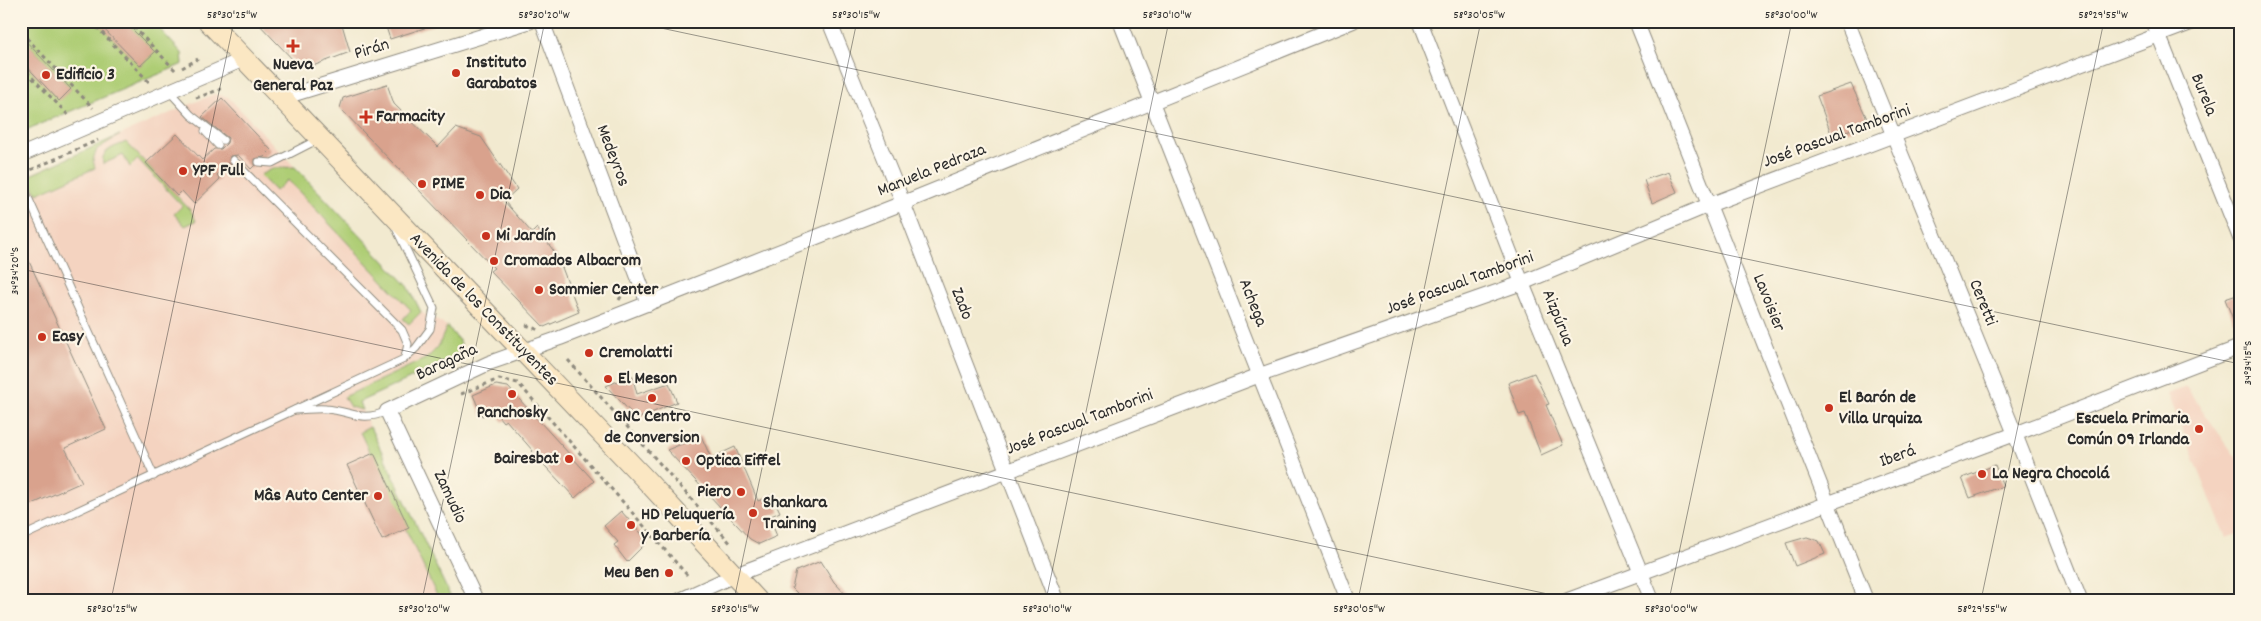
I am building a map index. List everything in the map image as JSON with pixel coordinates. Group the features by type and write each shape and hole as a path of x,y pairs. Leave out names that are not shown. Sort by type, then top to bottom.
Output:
{"main road":[{"name":"Avenida de los Constituyentes","path":"208,21 757,600"}],"street":[{"name":"Pirán","path":"281,98 531,21"},
{"name":"Medeyros","path":"542,21 648,304"},
{"name":"Zado","path":"829,21 903,203 1005,472 1057,600"},
{"name":"Achega","path":"1120,21 1348,600"},
{"name":"Manuela Pedraza","path":"523,352 903,203 1353,21"},
{"name":"Aizpúrua","path":"1420,21 1522,283 1652,600"},
{"name":"Lavoisier","path":"1636,21 1866,600"},
{"name":"Ceretti","path":"1847,21 2015,434 2080,600"},
{"name":"Burela","path":"2153,21 2240,238"},
{"name":"José Pascual Tamborini","path":"680,600 735,576 1260,375 1522,283 1709,204 2196,21"},
{"path":"21,155 244,59"},
{"name":"Iberá","path":"1568,600 1827,502 2015,434 2240,348"},
{"name":"Baragaña","path":"387,411 489,363 523,352"},
{"name":"Zamudio","path":"387,411 476,600"}],"lane":[{"path":"169,91 191,116 221,143"},
{"path":"258,162 272,163 320,138"},
{"path":"233,160 402,330 408,344 404,359"},
{"path":"21,182 154,476"},
{"path":"21,537 404,359 416,348 430,328 434,308 389,212"},
{"path":"295,410 325,409 362,417 376,416 387,411"}],"path":[{"path":"91,21 150,83"},
{"path":"128,21 176,72"},
{"path":"21,32 93,108"},
{"path":"21,66 70,117"},
{"path":"196,98 221,89"},
{"path":"21,174 103,138"},
{"path":"568,360 734,546"},
{"path":"499,379 518,383 688,576"}],"shaded area":[{"path":"214,94 228,97 408,286 421,312 447,326 461,343 459,356 358,402 452,600 21,600 21,178"},
{"name":"Escuela Primaria Común 09 Irlanda","path":"2186,387 2240,463 2240,533 2226,538 2168,394"}],"green space":[{"path":"21,21 96,21 140,66 154,52 124,21 152,21 182,53 183,64 21,132 21,60 59,100 71,89 21,36"},
{"path":"120,135 97,149 93,160 95,168 37,194 28,176"},
{"path":"126,142 191,211 196,221 185,226 174,214 182,206 138,159 130,167 123,155 103,164 106,152"},
{"path":"295,167 408,286 421,312 409,324 403,319 411,310 288,180 275,191 260,175 274,168"},
{"path":"447,326 461,343 459,356 359,402 362,410 350,407 344,397 427,358 438,347"},
{"path":"370,427 452,600 439,600 360,432"}],"building":[{"path":"96,21 124,21 155,52 140,66"},
{"path":"256,21 341,21 350,52 310,67 296,63"},
{"path":"384,21 436,21 437,24 390,39"},
{"name":"Edificio 3","path":"21,36 71,89 59,101 21,60"},
{"path":"387,84 394,104 438,147 456,128 481,137 517,189 504,201 532,233 537,228 558,257 579,312 544,327 490,271 494,268 340,108 343,98"},
{"path":"1851,84 1869,123 1832,136 1817,96"},
{"path":"222,98 271,150 264,157 255,159 255,165 251,169 238,155 230,156 229,164 217,175 220,179 194,204 182,191 177,196 146,163 177,134 202,160 214,149 221,149 227,143 228,138 202,117"},
{"path":"1668,172 1677,192 1652,203 1644,180"},
{"name":"Easy","path":"21,244 106,429 65,448 82,482 21,509"},
{"path":"2240,294 2240,334 2239,334 2225,299"},
{"path":"1534,373 1549,404 1546,405 1563,445 1541,455 1525,413 1519,415 1508,383"},
{"name":"GNC Centro de Conversion","path":"632,375 637,394 669,383 677,402 637,419 606,386"},
{"path":"496,385 508,387 594,481 575,498 532,452 506,420 503,422 494,411 482,416 473,395"},
{"path":"701,436 711,458 735,447 758,501 772,495 780,512 769,517 777,536 759,544 750,539 667,450"},
{"name":"Mâs Auto Center","path":"374,453 409,528 382,540 347,465"},
{"path":"1995,465 2003,486 1970,498 1962,478"},
{"path":"621,511 648,541 627,562 614,545 618,542 604,526"},
{"path":"1807,537 1819,541 1825,554 1795,566 1786,543"},
{"path":"821,561 834,582 851,600 804,600 792,588 796,571"}],"place":[{"name":"Nueva General Paz","path":"293,46"},
{"name":"Instituto Garabatos","path":"456,73"},
{"name":"Edificio 3","path":"46,75"},
{"name":"Farmacity","path":"366,117"},
{"name":"YPF Full","path":"183,171"},
{"name":"PIME","path":"422,184"},
{"name":"Dia","path":"480,195"},
{"name":"Mi Jardín","path":"486,236"},
{"name":"Cromados Albacrom","path":"494,261"},
{"name":"Sommier Center","path":"539,290"},
{"name":"Easy","path":"42,337"},
{"name":"Cremolatti","path":"589,353"},
{"name":"El Meson","path":"608,379"},
{"name":"Panchosky","path":"512,394"},
{"name":"GNC Centro de Conversion","path":"652,398"},
{"name":"El Barón de Villa Urquiza","path":"1829,408"},
{"name":"Escuela Primaria Común 09 Irlanda","path":"2199,429"},
{"name":"Bairesbat","path":"569,459"},
{"name":"Optica Eiffel","path":"686,461"},
{"name":"La Negra Chocolá","path":"1982,474"},
{"name":"Piero","path":"741,492"},
{"name":"Mâs Auto Center","path":"378,496"},
{"name":"Shankara Training","path":"753,513"},
{"name":"HD Peluquería y Barbería","path":"631,525"},
{"name":"Meu Ben","path":"669,573"}]}
